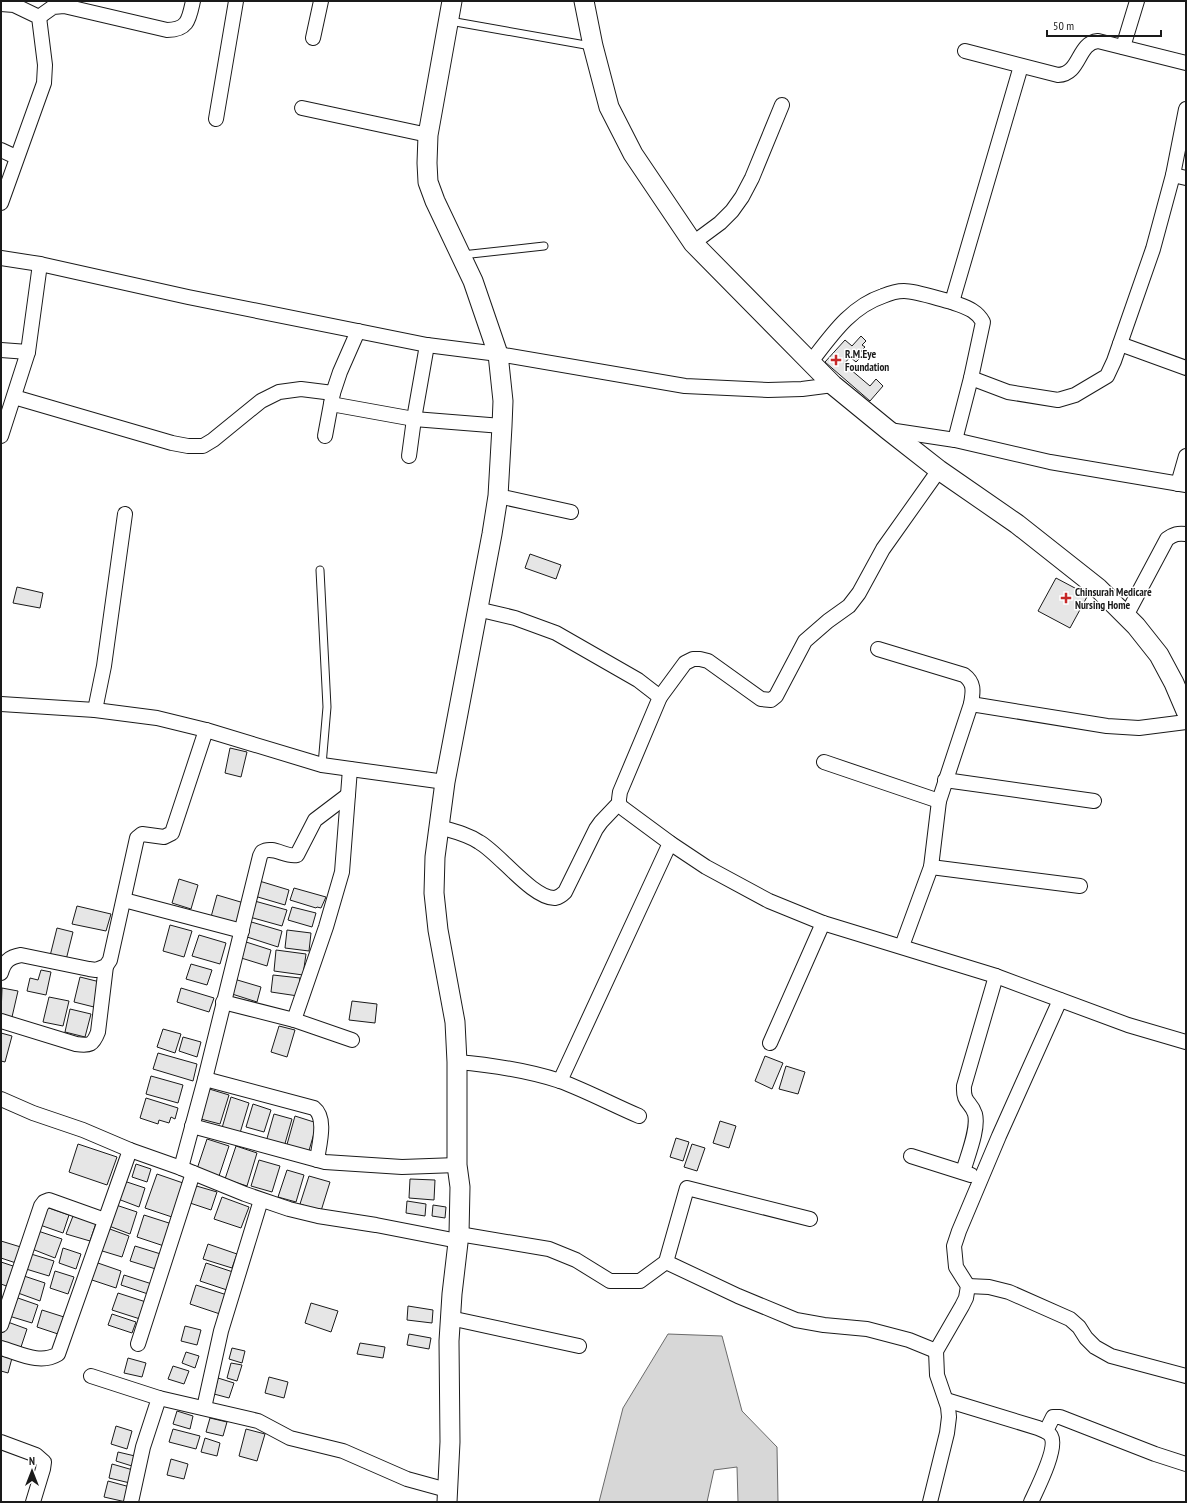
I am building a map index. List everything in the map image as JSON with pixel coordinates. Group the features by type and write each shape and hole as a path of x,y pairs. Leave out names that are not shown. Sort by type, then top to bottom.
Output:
{"street":[{"path":"39,17 53,7 81,5 167,30 176,30 182,28 186,24 193,1"},
{"path":"216,119 236,1"},
{"path":"313,38 320,1"},
{"path":"91,1376 159,1398 258,1421 290,1438 343,1451 447,1496 450,1442 449,1341 450,1318 459,1238 460,1187 457,1165 457,1062 455,1022 441,952 434,892 435,857 445,782 498,496 503,401 498,354 473,281 435,201 428,182 428,135 452,1"},
{"path":"584,1 593,46 609,107 633,154 693,243 833,385 939,470 1036,538 1098,588 1136,626 1180,682 1186,711"},
{"path":"1123,47 1137,1"},
{"path":"10,3 39,17"},
{"path":"1,204 16,157 44,83 45,65 39,17"},
{"path":"965,51 1052,75 1064,75 1072,69 1087,46 1094,41 1102,41 1186,63"},
{"path":"952,302 1021,66"},
{"path":"693,243 720,223 732,211 742,197 752,178 782,104"},
{"path":"302,108 428,135"},
{"path":"972,378 1008,392 1058,400 1075,395 1107,376 1120,344 1179,177 1186,109"},
{"path":"1,150 16,157"},
{"path":"1,258 40,264 188,297 427,345 498,354 686,386 768,390 802,389 833,385"},
{"path":"1,436 28,352 40,264"},
{"path":"810,363 852,312 878,297 893,292 904,291 952,302 973,310 980,316 983,322 972,378 955,440"},
{"path":"325,436 332,399 340,372 358,331"},
{"path":"1120,344 1186,368"},
{"path":"409,456 427,345"},
{"path":"1,350 28,352"},
{"path":"14,397 172,443 188,446 203,446 213,440 261,401 279,392 301,389 332,399 414,419 502,426"},
{"path":"888,430 955,440 1050,462 1182,484 1186,456"},
{"path":"939,470 891,536 859,593 849,606 828,621 805,641 776,696 771,700 761,699 708,661 693,659 685,663 660,697 620,792 620,806 670,843 706,867 769,901 822,923 902,946 996,976 1128,1025 1186,1042"},
{"path":"498,496 571,512"},
{"path":"95,710 104,666 125,514"},
{"path":"1126,616 1167,539 1174,534 1186,534"},
{"path":"477,609 515,618 556,633 638,680 660,697"},
{"path":"878,649 964,675 973,684 971,704 939,801 931,867 902,946"},
{"path":"1,704 95,710 158,718 206,730 322,765 445,782"},
{"path":"971,704 1107,726 1139,728 1186,722"},
{"path":"1,1021 84,1046 91,1044 95,1039 98,1032 106,966 110,960 137,838 142,834 164,837 172,833 206,730"},
{"path":"824,762 939,801"},
{"path":"294,1020 326,927 342,872 350,769"},
{"path":"945,780 1094,801"},
{"path":"138,1344 187,1171 192,1126 262,852 268,850 297,855 315,820 348,795"},
{"path":"439,827 463,834 480,842 490,849 534,890 556,898 565,892 596,829 619,803"},
{"path":"560,1081 670,843"},
{"path":"931,867 1080,886"},
{"path":"124,900 242,931"},
{"path":"770,1043 822,923"},
{"path":"1,973 4,964 14,956 21,955 96,970 106,966"},
{"path":"963,1172 976,1126 975,1115 972,1108 964,1098 964,1086 996,976"},
{"path":"930,1502 947,1433 949,1417 946,1400 937,1375 936,1351 966,1298 968,1286 956,1267 954,1246 980,1179 1060,1000"},
{"path":"223,1002 294,1020 352,1040"},
{"path":"457,1062 516,1069 560,1081 639,1116"},
{"path":"205,1079 314,1108 319,1111 321,1116 321,1124 317,1160"},
{"path":"1,1099 33,1113 83,1130 130,1150 261,1200 289,1209 318,1216 376,1226 549,1249 576,1260 610,1281 640,1281 666,1262 687,1188 810,1219"},
{"path":"192,1126 317,1160 351,1165 402,1167 457,1165"},
{"path":"1,1348 43,1360 52,1358 58,1354 130,1150"},
{"path":"911,1156 963,1172 980,1179"},
{"path":"1,1325 41,1206 44,1202 49,1200 105,1220"},
{"path":"204,1408 221,1331 261,1200"},
{"path":"666,1262 738,1296 796,1320 824,1325 873,1330 909,1340 936,1351"},
{"path":"968,1286 989,1287 1009,1292 1070,1319 1079,1327 1086,1338 1095,1347 1111,1356 1186,1376"},
{"path":"450,1318 579,1346"},
{"path":"131,1502 143,1447 159,1398"},
{"path":"946,1400 1046,1431 1051,1436 1053,1442 1052,1448 1031,1502"},
{"path":"1046,1431 1053,1417 1060,1416 1155,1454 1186,1464"},
{"path":"1,1442 36,1455 44,1462 33,1502"}],"lane":[{"path":"449,21 593,46"},
{"path":"460,255 544,246"},
{"path":"320,570 328,707 322,765"}],"shaded area":[{"path":"668,1334 722,1336 742,1411 777,1447 778,1502 738,1502 737,1467 714,1470 707,1502 599,1502 623,1408"}],"building":[{"path":"861,336 866,341 862,345 865,347 861,351 864,354 856,362 850,357 844,364 870,386 876,379 883,386 870,401 825,362 845,340 852,346"},
{"path":"530,554 561,565 556,579 525,568"},
{"path":"1056,578 1088,595 1070,628 1038,611"},
{"path":"17,587 43,593 40,608 13,603"},
{"path":"230,748 247,752 241,777 225,773"},
{"path":"179,879 198,885 191,909 172,903"},
{"path":"256,880 289,890 285,905 251,895"},
{"path":"294,888 326,897 321,908 316,908 290,900"},
{"path":"217,895 244,903 237,925 211,917"},
{"path":"251,900 287,910 282,926 246,916"},
{"path":"77,906 111,914 106,931 72,924"},
{"path":"292,907 316,913 312,927 288,920"},
{"path":"248,921 282,931 278,947 244,936"},
{"path":"170,925 192,931 184,957 163,951"},
{"path":"57,928 73,932 66,960 50,956"},
{"path":"287,930 311,933 309,951 285,948"},
{"path":"199,935 226,943 220,964 192,956"},
{"path":"243,941 271,950 267,966 238,957"},
{"path":"276,950 306,954 303,975 274,971"},
{"path":"191,964 212,970 207,985 186,979"},
{"path":"41,970 51,972 46,995 27,991 30,978 38,980"},
{"path":"273,975 300,978 298,996 271,992"},
{"path":"80,977 100,982 94,1007 74,1002"},
{"path":"234,979 261,987 257,1002 229,993"},
{"path":"2,988 18,991 12,1017 1,1015"},
{"path":"181,988 214,998 209,1012 177,1002"},
{"path":"49,997 69,1001 63,1026 43,1022"},
{"path":"352,1001 377,1004 375,1023 349,1020"},
{"path":"70,1009 91,1014 85,1037 65,1032"},
{"path":"279,1026 295,1030 287,1057 271,1052"},
{"path":"163,1029 181,1034 175,1053 157,1047"},
{"path":"1,1033 12,1036 5,1062 1,1061"},
{"path":"183,1037 201,1042 197,1057 179,1051"},
{"path":"158,1053 197,1064 193,1081 153,1069"},
{"path":"765,1056 783,1063 772,1089 755,1081"},
{"path":"786,1066 805,1072 798,1094 779,1089"},
{"path":"151,1076 183,1085 178,1103 146,1094"},
{"path":"206,1088 229,1095 220,1124 197,1118"},
{"path":"231,1097 249,1103 240,1133 222,1128"},
{"path":"146,1098 178,1108 175,1119 171,1117 169,1123 159,1120 158,1124 140,1118"},
{"path":"253,1104 271,1110 264,1132 246,1127"},
{"path":"274,1114 292,1119 284,1147 266,1142"},
{"path":"295,1116 317,1123 308,1154 286,1148"},
{"path":"720,1121 736,1126 729,1148 713,1143"},
{"path":"676,1138 689,1142 683,1161 670,1157"},
{"path":"207,1139 229,1146 219,1176 197,1169"},
{"path":"78,1144 117,1157 107,1185 69,1172"},
{"path":"692,1144 705,1148 697,1171 684,1167"},
{"path":"236,1146 257,1153 247,1186 225,1179"},
{"path":"259,1160 280,1166 272,1192 251,1186"},
{"path":"136,1164 151,1169 147,1182 132,1177"},
{"path":"287,1170 304,1175 296,1202 278,1197"},
{"path":"157,1174 186,1184 175,1218 145,1208"},
{"path":"309,1176 330,1182 321,1211 300,1204"},
{"path":"410,1179 435,1180 434,1200 409,1198"},
{"path":"124,1181 145,1188 139,1207 118,1199"},
{"path":"193,1185 217,1192 211,1210 187,1202"},
{"path":"222,1197 249,1207 241,1228 214,1219"},
{"path":"407,1201 426,1204 425,1216 406,1213"},
{"path":"116,1205 137,1212 130,1234 109,1226"},
{"path":"433,1205 446,1207 445,1218 432,1216"},
{"path":"46,1207 69,1215 63,1233 40,1225"},
{"path":"144,1215 172,1224 164,1246 137,1237"},
{"path":"73,1216 96,1223 90,1241 66,1234"},
{"path":"107,1228 129,1236 122,1257 99,1250"},
{"path":"38,1231 62,1239 55,1258 32,1249"},
{"path":"1,1241 24,1248 19,1264 1,1258"},
{"path":"208,1244 237,1254 232,1268 203,1259"},
{"path":"135,1246 164,1255 159,1270 130,1261"},
{"path":"63,1248 81,1254 76,1269 59,1263"},
{"path":"31,1254 54,1261 49,1276 26,1269"},
{"path":"1,1262 16,1267 9,1287 1,1284"},
{"path":"95,1262 121,1271 116,1288 89,1279"},
{"path":"206,1263 233,1272 227,1290 200,1281"},
{"path":"55,1271 74,1277 68,1294 50,1288"},
{"path":"124,1275 152,1284 148,1294 121,1285"},
{"path":"24,1276 45,1283 40,1301 18,1293"},
{"path":"196,1285 227,1295 220,1314 190,1304"},
{"path":"118,1293 146,1302 140,1319 112,1310"},
{"path":"15,1297 38,1305 32,1323 9,1316"},
{"path":"311,1303 338,1311 331,1332 305,1323"},
{"path":"408,1306 433,1310 432,1323 407,1320"},
{"path":"42,1310 64,1317 58,1334 37,1327"},
{"path":"112,1314 136,1322 132,1333 108,1325"},
{"path":"5,1321 27,1329 20,1350 1,1344 1,1334"},
{"path":"185,1326 201,1330 197,1345 181,1341"},
{"path":"409,1334 431,1338 429,1349 407,1345"},
{"path":"360,1343 385,1347 383,1358 357,1354"},
{"path":"232,1348 245,1351 242,1363 229,1359"},
{"path":"186,1352 199,1356 195,1368 182,1363"},
{"path":"1,1356 12,1358 8,1373 1,1371"},
{"path":"128,1358 146,1363 142,1377 124,1373"},
{"path":"231,1363 242,1365 237,1381 227,1378"},
{"path":"173,1366 189,1371 184,1384 168,1379"},
{"path":"269,1377 288,1382 284,1398 265,1393"},
{"path":"218,1378 234,1383 229,1398 214,1394"},
{"path":"177,1411 193,1416 190,1429 173,1424"},
{"path":"210,1418 227,1422 223,1436 206,1432"},
{"path":"116,1426 132,1431 127,1449 111,1444"},
{"path":"173,1429 200,1436 196,1449 169,1442"},
{"path":"246,1429 265,1434 257,1461 239,1456"},
{"path":"205,1438 220,1443 217,1456 201,1452"},
{"path":"118,1452 135,1456 132,1466 116,1461"},
{"path":"171,1459 188,1464 184,1479 167,1475"},
{"path":"112,1464 133,1470 130,1483 109,1478"},
{"path":"108,1481 130,1487 126,1502 104,1497"}],"place":[{"name":"R.M.Eye Foundation","path":"836,360"},
{"name":"Chinsurah Medicare Nursing Home","path":"1066,598"}]}
